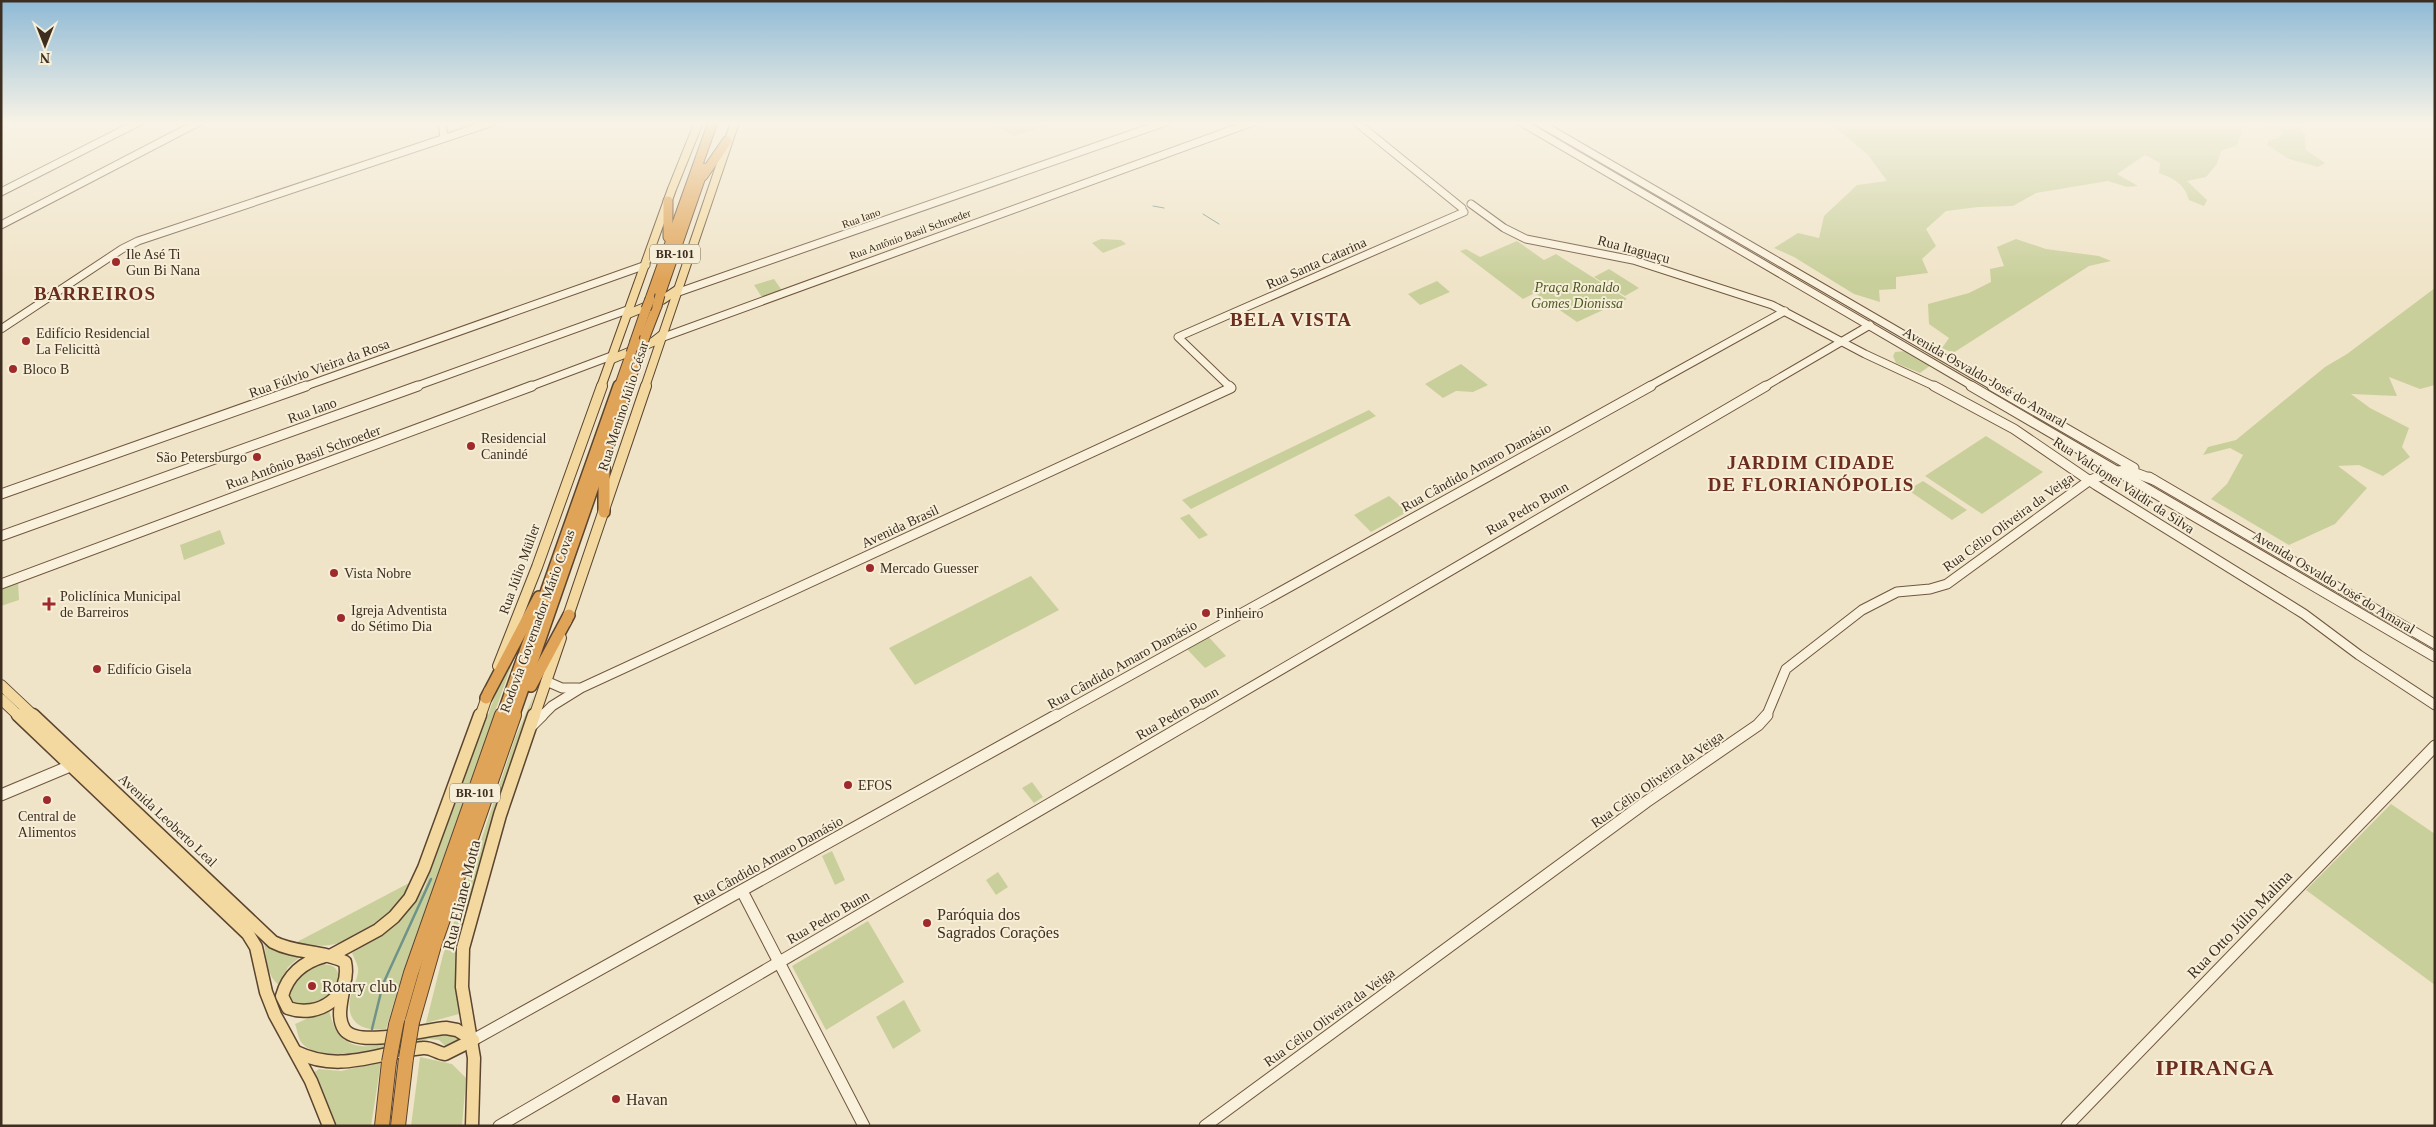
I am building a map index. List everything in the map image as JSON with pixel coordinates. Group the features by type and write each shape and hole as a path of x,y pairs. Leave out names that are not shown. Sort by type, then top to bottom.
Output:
{"highway":[{"name":"Rodovia Governador Mário Covas","path":"642,343 644,308 657,300 668,246 694,175"},
{"name":"Rodovia Governador Mário Covas","path":"398,1126 412,1022 434,945 702,175"},
{"path":"699,182 704,175"},
{"path":"668,201 668,246"},
{"name":"Rodovia Governador Mário Covas","path":"382,1126 389,1062 396,1025 414,964 558,563 619,354 642,343"},
{"path":"604,455 604,512"},
{"path":"486,698 558,563"},
{"path":"514,718 569,615"}],"main road":[{"name":"Rua Júlio Müller","path":"328,956 378,930 394,917 410,898 424,868 486,698 619,354 630,309 678,175"},
{"name":"Rua Menino Júlio César","path":"546,681 715,175"},
{"name":"Avenida Osvaldo José do Amaral","path":"1718,227 2072,430"},
{"name":"Rua Iano","path":"657,300 676,292"},
{"path":"657,300 673,302"},
{"name":"Rua Iano","path":"630,309 644,308"},
{"path":"642,343 660,340"},
{"name":"Rua Célio Oliveira da Veiga","path":"1205,1126 1646,802 1758,725 1768,714 1790,664 1862,610 1897,592 1930,589 1947,584 2090,480"},
{"name":"Rua Eliane Motta","path":"472,1126 474,1058 473,1040 462,987 463,948 500,816 546,681"},
{"name":"Avenida Leoberto Leal","path":"1,684 76,763 248,934 256,947 266,992 275,1015 311,1081 329,1126"},
{"name":"Avenida Leoberto Leal","path":"1,699 76,763 273,942 292,951 328,956"},
{"name":"Rua Otto Júlio Malina","path":"2067,1126 2435,746"},
{"path":"742,891 779,962"},
{"path":"296,1052 316,1062 336,1063 425,1048 440,1055 446,1054 473,1040 462,1032 446,1028 371,1039 352,1036 345,1031 339,1020 339,1004 348,978 345,962 339,958 328,956 304,964 288,980 275,1015 320,1009 334,999 344,987"},
{"path":"284,989 284,1003 294,1012 301,1013"}],"street":[{"path":"1,192 38,175"},
{"path":"1,225 98,175"},
{"path":"1,329 138,241 335,175"},
{"name":"Rua Iano","path":"676,292 826,242 1017,175"},
{"name":"Rua Antônio Basil Schroeder","path":"660,340 1107,175"},
{"path":"1417,175 1421,180 1466,209"},
{"name":"Avenida Osvaldo José do Amaral","path":"1613,175 2435,657"},
{"name":"Avenida Osvaldo José do Amaral","path":"1629,175 1718,227"},
{"name":"Rua Itaguaçu","path":"1466,209 1480,211 1519,236 1632,260 1785,311"},
{"name":"Rua Santa Catarina","path":"1231,388 1178,337 1466,209"},
{"path":"1684,217 1686,214 1693,214 1718,227"},
{"path":"1733,244 1764,260 1770,261 1772,257"},
{"name":"Rua Fúlvio Vieira da Rosa","path":"1,494 646,265"},
{"name":"Rua Iano","path":"1,536 630,309"},
{"name":"Rua Valcionei Valdir da Silva","path":"1785,311 1842,342 1943,390 1994,417 2090,480 2304,614 2359,655 2435,705"},
{"name":"Rua Cândido Amaro Damásio","path":"473,1040 1785,311"},
{"name":"Rua Pedro Bunn","path":"499,1126 1870,325"},
{"name":"Rua Antônio Basil Schroeder","path":"1,584 619,354"},
{"name":"Avenida Brasil","path":"529,729 552,706 581,688 1231,388"},
{"path":"2037,423 2032,417 2039,415 2072,430"},
{"name":"Avenida Osvaldo José do Amaral","path":"2072,430 2435,644"},
{"path":"2117,470 2132,470 2154,480"},
{"name":"Rua Célio Oliveira da Veiga","path":"2090,480 2117,470"},
{"path":"2212,526 2253,546 2257,545 2255,539"},
{"path":"546,681 562,688 581,688"},
{"path":"1,795 76,763"},
{"path":"779,962 864,1126"}],"green space":[{"path":"1882,175 2118,175 2138,186 2127,187 2108,181 2036,193 2013,206 1978,207 1946,211 1926,229 1936,246 1922,259 1928,273 1896,277 1896,289 1879,290 1880,302 1854,294 1794,257 1774,248 1798,233 1819,238 1824,216 1857,185 1887,181"},
{"path":"2163,175 2208,175 2206,177 2187,181 2207,200 2204,206 2189,200 2178,182"},
{"path":"1101,239 1121,240 1126,244 1103,253 1092,243"},
{"path":"2016,239 2046,249 2099,256 2111,261 2089,266 1953,353 1942,348 1949,338 1929,324 1928,304 1969,293 1991,282 1990,269 2004,266 1997,247"},
{"name":"Praça Ronaldo Gomes Dionissa","path":"1517,241 1544,260 1556,254 1627,299 1577,322 1535,293 1523,299 1460,251 1466,249 1480,257"},
{"path":"1609,269 1639,288 1625,296 1594,277"},
{"path":"774,279 783,292 763,299 754,285"},
{"path":"1437,281 1450,292 1420,305 1408,294"},
{"path":"2435,288 2435,385 2420,389 2389,377 2397,396 2351,394 2370,408 2409,428 2402,447 2410,457 2383,476 2359,465 2338,466 2367,488 2335,524 2289,545 2211,499 2227,484 2243,455 2230,448 2203,455 2208,447 2236,440 2325,367 2347,354"},
{"path":"1906,351 1931,365 1920,373 1896,363 1893,356 1895,352"},
{"path":"1461,364 1488,385 1473,392 1456,391 1443,398 1425,384"},
{"path":"1369,410 1376,416 1191,509 1182,500"},
{"path":"1986,436 2043,472 1982,514 1925,476"},
{"path":"1923,481 1967,510 1952,520 1908,490"},
{"path":"1389,496 1407,512 1371,532 1354,515"},
{"path":"1189,514 1208,535 1199,539 1180,518"},
{"path":"220,530 225,544 184,560 180,545"},
{"path":"1031,576 1059,610 915,685 889,648"},
{"path":"18,582 19,600 1,606 1,587"},
{"path":"1207,635 1226,656 1205,668 1185,647"},
{"path":"520,641 404,969 386,1029 378,1030 364,1027 354,1020 349,1008 358,972 358,966 352,953 399,922 424,889 499,685"},
{"path":"535,693 499,803 458,944 456,972 459,1014 426,1023 443,955 515,738"},
{"path":"1032,782 1043,797 1034,803 1022,788"},
{"path":"2391,804 2435,834 2435,985 2306,890"},
{"path":"832,851 845,880 835,885 822,856"},
{"path":"998,872 1008,887 996,895 986,880"},
{"path":"411,882 399,905 389,915 379,924 355,938 330,945 317,946 295,943"},
{"path":"868,921 904,982 826,1030 792,966"},
{"path":"264,942 278,952 300,957 288,967 279,985 270,972 266,960"},
{"path":"323,964 333,966 337,970 339,975 336,987 329,996 320,1001 302,1005 295,1003 290,995 290,988 293,983 304,973"},
{"path":"904,1000 921,1031 893,1049 876,1017"},
{"path":"329,1009 335,1029 345,1040 358,1046 388,1044 422,1035 440,1033 457,1034 460,1040 455,1045 444,1045 439,1040 429,1039 381,1050 343,1055 326,1054 311,1050 301,1042 295,1024"},
{"path":"420,1057 452,1064 466,1078 462,1126 411,1126"},
{"path":"381,1062 371,1126 335,1126 313,1073 319,1069 341,1071"}],"waterway":[{"path":"1153,206 1164,208"},
{"path":"1203,214 1219,224"},
{"path":"372,1029 383,984 431,879"}],"place":[{"name":"Ile Asé Ti Gun Bi Nana","path":"116,262"},
{"name":"Edifício Residencial La Felicittà","path":"26,341"},
{"name":"Bloco B","path":"13,369"},
{"name":"Residencial Canindé","path":"471,446"},
{"name":"São Petersburgo","path":"257,457"},
{"name":"Mercado Guesser","path":"870,568"},
{"name":"Vista Nobre","path":"334,573"},
{"name":"Policlínica Municipal de Barreiros","path":"49,604"},
{"name":"Pinheiro","path":"1206,613"},
{"name":"Igreja Adventista do Sétimo Dia","path":"341,618"},
{"name":"Edifício Gisela","path":"97,669"},
{"name":"EFOS","path":"848,785"},
{"name":"Central de Alimentos","path":"47,800"},
{"name":"Paróquia dos Sagrados Corações","path":"927,923"},
{"name":"Rotary club","path":"312,986"},
{"name":"Havan","path":"616,1099"}],"district":[{"name":"BARREIROS","path":"95,293"},
{"name":"BELA VISTA","path":"1291,319"},
{"name":"JARDIM CIDADE DE FLORIANÓPOLIS","path":"1811,473"},
{"name":"IPIRANGA","path":"2215,1067"}]}
